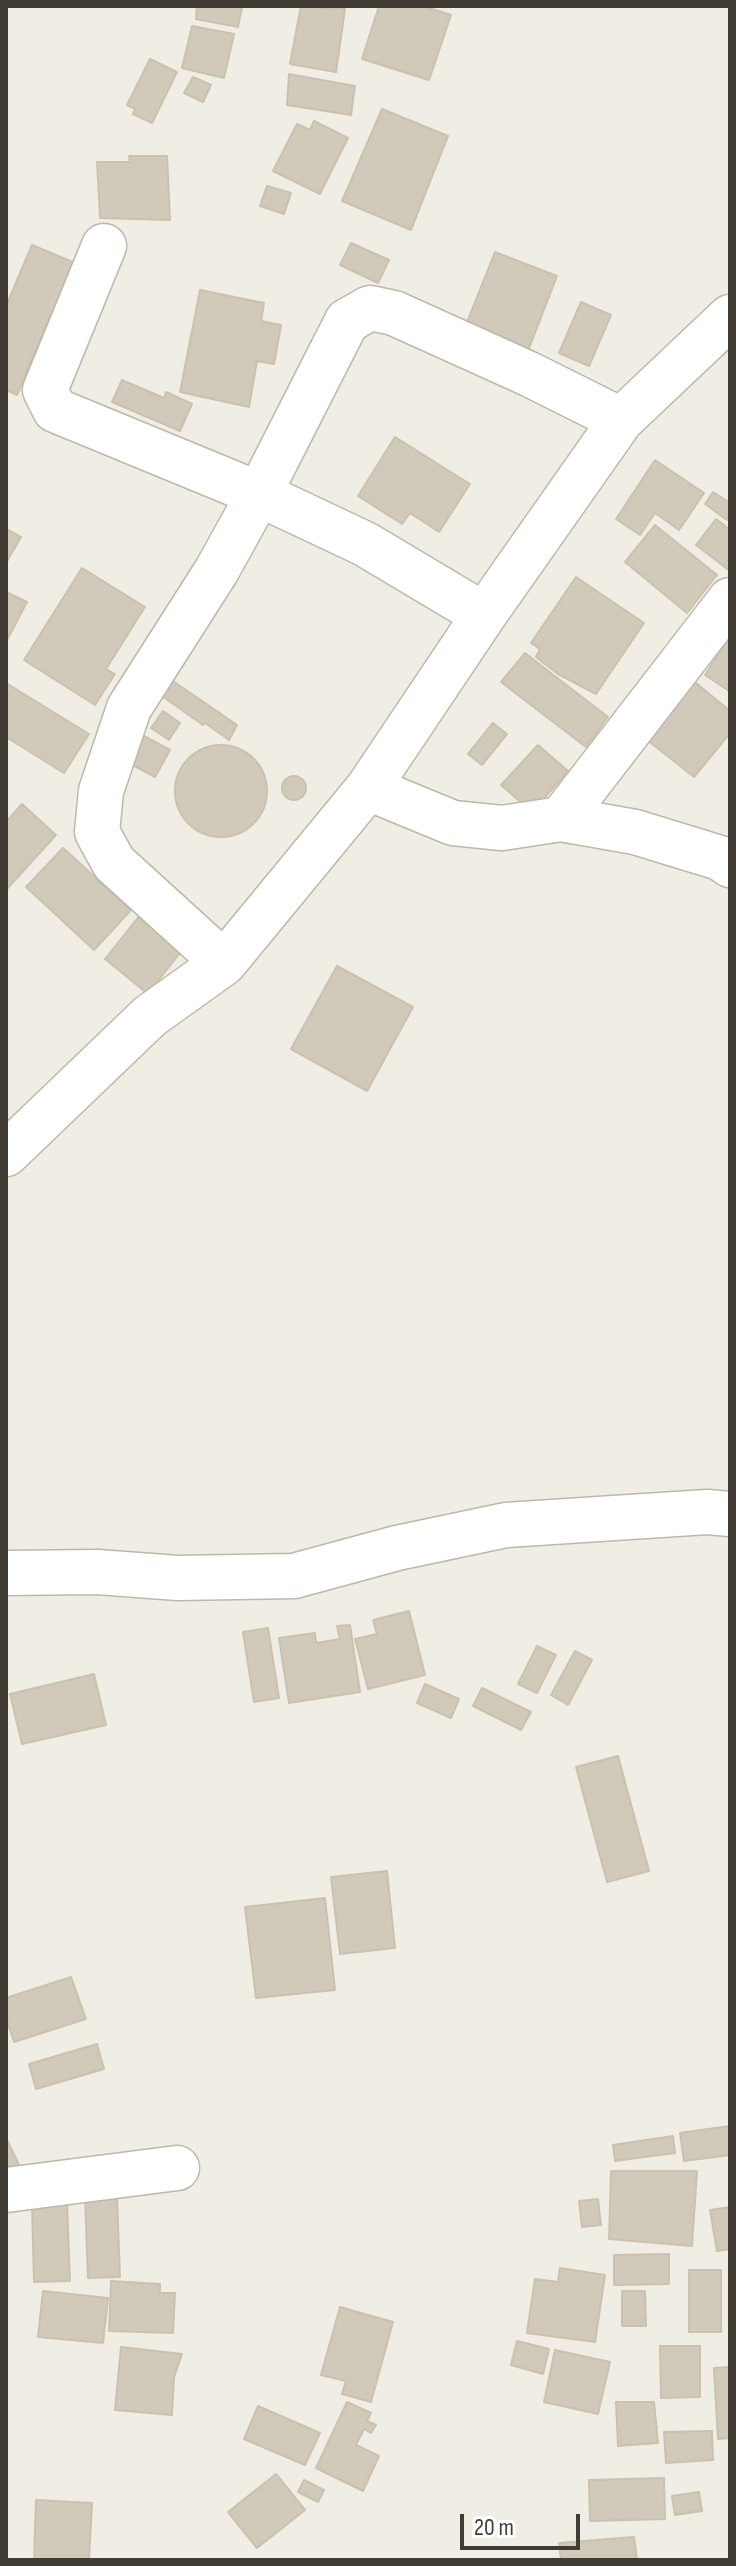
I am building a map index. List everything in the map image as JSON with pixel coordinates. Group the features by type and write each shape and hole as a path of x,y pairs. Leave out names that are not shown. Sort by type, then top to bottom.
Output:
{"street":[{"path":"104,246 45,390 55,410 259,494 365,544 484,615"},
{"path":"224,963 114,863 97,832 101,791 129,708 217,570 347,321 370,308 394,313 621,420"},
{"path":"6,1154 150,1016 224,963 368,788 484,615 621,420 730,317"},
{"path":"561,819 730,600"},
{"path":"368,788 453,823 502,828 561,819 635,832 720,858 730,865"},
{"path":"6,1573 97,1572 178,1578 294,1576 397,1548 506,1525 707,1512 730,1514"},
{"path":"6,2190 177,2168"}],"building":[{"path":"197,6 242,7 238,27 196,19"},
{"path":"301,6 345,9 336,72 290,64"},
{"path":"379,6 423,6 451,15 429,80 362,59"},
{"path":"192,26 234,34 224,78 182,68"},
{"path":"150,59 177,72 152,123 133,114 135,109 127,105"},
{"path":"289,74 355,86 351,115 287,105"},
{"path":"193,77 211,85 203,102 184,93"},
{"path":"382,109 448,136 411,230 342,201"},
{"path":"314,121 348,138 320,194 273,171 297,124 310,130"},
{"path":"129,156 167,156 170,220 100,218 97,162 130,162"},
{"path":"267,186 291,193 284,214 260,206"},
{"path":"351,243 389,260 378,283 340,265"},
{"path":"32,245 75,263 60,329 47,324 17,395 6,390 6,306"},
{"path":"495,252 557,276 526,356 463,332"},
{"path":"200,290 264,303 261,321 281,325 274,364 257,361 249,407 180,392"},
{"path":"581,302 611,315 589,366 559,353"},
{"path":"122,380 164,398 166,392 192,404 180,431 112,402"},
{"path":"395,437 470,484 439,532 410,513 402,524 358,496"},
{"path":"655,460 704,493 679,530 655,513 640,535 616,519"},
{"path":"713,492 730,503 727,520 705,504"},
{"path":"716,519 730,530 730,571 696,545"},
{"path":"655,525 717,575 687,613 625,562"},
{"path":"6,529 21,537 6,563"},
{"path":"82,568 145,607 106,669 115,674 95,705 24,660"},
{"path":"576,577 644,623 596,694 558,674 536,657 540,649 531,643"},
{"path":"6,592 27,602 6,642"},
{"path":"729,637 730,689 729,691 705,675"},
{"path":"525,653 608,717 586,747 501,682"},
{"path":"690,678 730,711 730,733 694,777 642,736"},
{"path":"173,681 237,725 229,740 162,696"},
{"path":"6,683 89,734 64,773 6,737"},
{"path":"163,711 180,723 169,740 151,728"},
{"path":"493,723 507,734 482,765 468,754"},
{"path":"144,736 170,750 155,777 129,763"},
{"path":"221,745 239,749 253,759 263,773 267,791 263,809 253,823 239,833 221,837 203,833 189,823 179,809 175,791 179,773 189,759 203,749"},
{"path":"538,745 568,771 532,812 501,785"},
{"path":"294,776 305,783 306,788 299,799 294,800 283,793 282,788 289,777"},
{"path":"22,804 56,835 6,890 6,822"},
{"path":"63,848 131,910 94,950 26,887"},
{"path":"140,915 183,949 148,994 105,959"},
{"path":"337,966 413,1007 367,1091 291,1049"},
{"path":"409,1611 425,1675 368,1689 355,1639 377,1634 373,1620"},
{"path":"350,1625 360,1692 289,1703 279,1638 315,1633 316,1643 340,1639 337,1626"},
{"path":"268,1628 279,1698 254,1702 243,1632"},
{"path":"537,1646 556,1655 537,1693 518,1684"},
{"path":"575,1651 592,1660 568,1705 551,1695"},
{"path":"94,1674 106,1725 22,1744 10,1694"},
{"path":"425,1684 459,1699 451,1718 417,1703"},
{"path":"482,1688 531,1712 521,1730 473,1706"},
{"path":"618,1756 649,1871 607,1882 576,1767"},
{"path":"387,1871 395,1948 340,1954 331,1877"},
{"path":"325,1898 335,1990 256,1998 245,1907"},
{"path":"71,1977 86,2019 14,2042 6,2018 6,1998"},
{"path":"97,2044 104,2069 36,2089 29,2064"},
{"path":"730,2126 730,2155 684,2161 680,2133"},
{"path":"673,2136 675,2153 615,2161 613,2145"},
{"path":"6,2138 20,2167 6,2174"},
{"path":"611,2171 697,2171 692,2246 609,2239"},
{"path":"85,2197 117,2197 120,2277 88,2278"},
{"path":"598,2199 601,2225 582,2227 579,2201"},
{"path":"67,2202 70,2281 34,2282 32,2204"},
{"path":"730,2207 730,2249 717,2251 710,2210"},
{"path":"669,2254 669,2284 614,2285 614,2255"},
{"path":"560,2268 605,2275 595,2342 527,2333 535,2279 558,2282"},
{"path":"689,2270 721,2270 721,2332 689,2332"},
{"path":"111,2281 160,2284 160,2293 175,2293 173,2333 109,2331"},
{"path":"43,2291 108,2298 103,2343 38,2337"},
{"path":"622,2291 645,2291 646,2326 622,2326"},
{"path":"340,2307 393,2322 371,2402 342,2394 346,2381 321,2375"},
{"path":"517,2341 549,2349 543,2374 511,2365"},
{"path":"660,2346 700,2346 700,2397 661,2398"},
{"path":"121,2347 182,2354 174,2377 172,2415 115,2410"},
{"path":"555,2350 610,2362 598,2414 544,2402"},
{"path":"730,2367 730,2438 718,2439 714,2368"},
{"path":"347,2402 371,2413 367,2421 376,2425 371,2433 364,2429 356,2445 379,2456 363,2491 316,2468"},
{"path":"616,2402 654,2402 658,2443 618,2446"},
{"path":"258,2406 320,2433 305,2465 244,2439"},
{"path":"712,2431 713,2460 666,2463 664,2432"},
{"path":"276,2474 305,2510 257,2548 228,2512"},
{"path":"664,2478 665,2519 590,2521 589,2480"},
{"path":"304,2480 324,2490 318,2502 298,2492"},
{"path":"699,2492 702,2511 675,2515 672,2496"},
{"path":"36,2500 92,2503 89,2560 34,2560"},
{"path":"634,2537 637,2560 561,2560 559,2543"}]}
